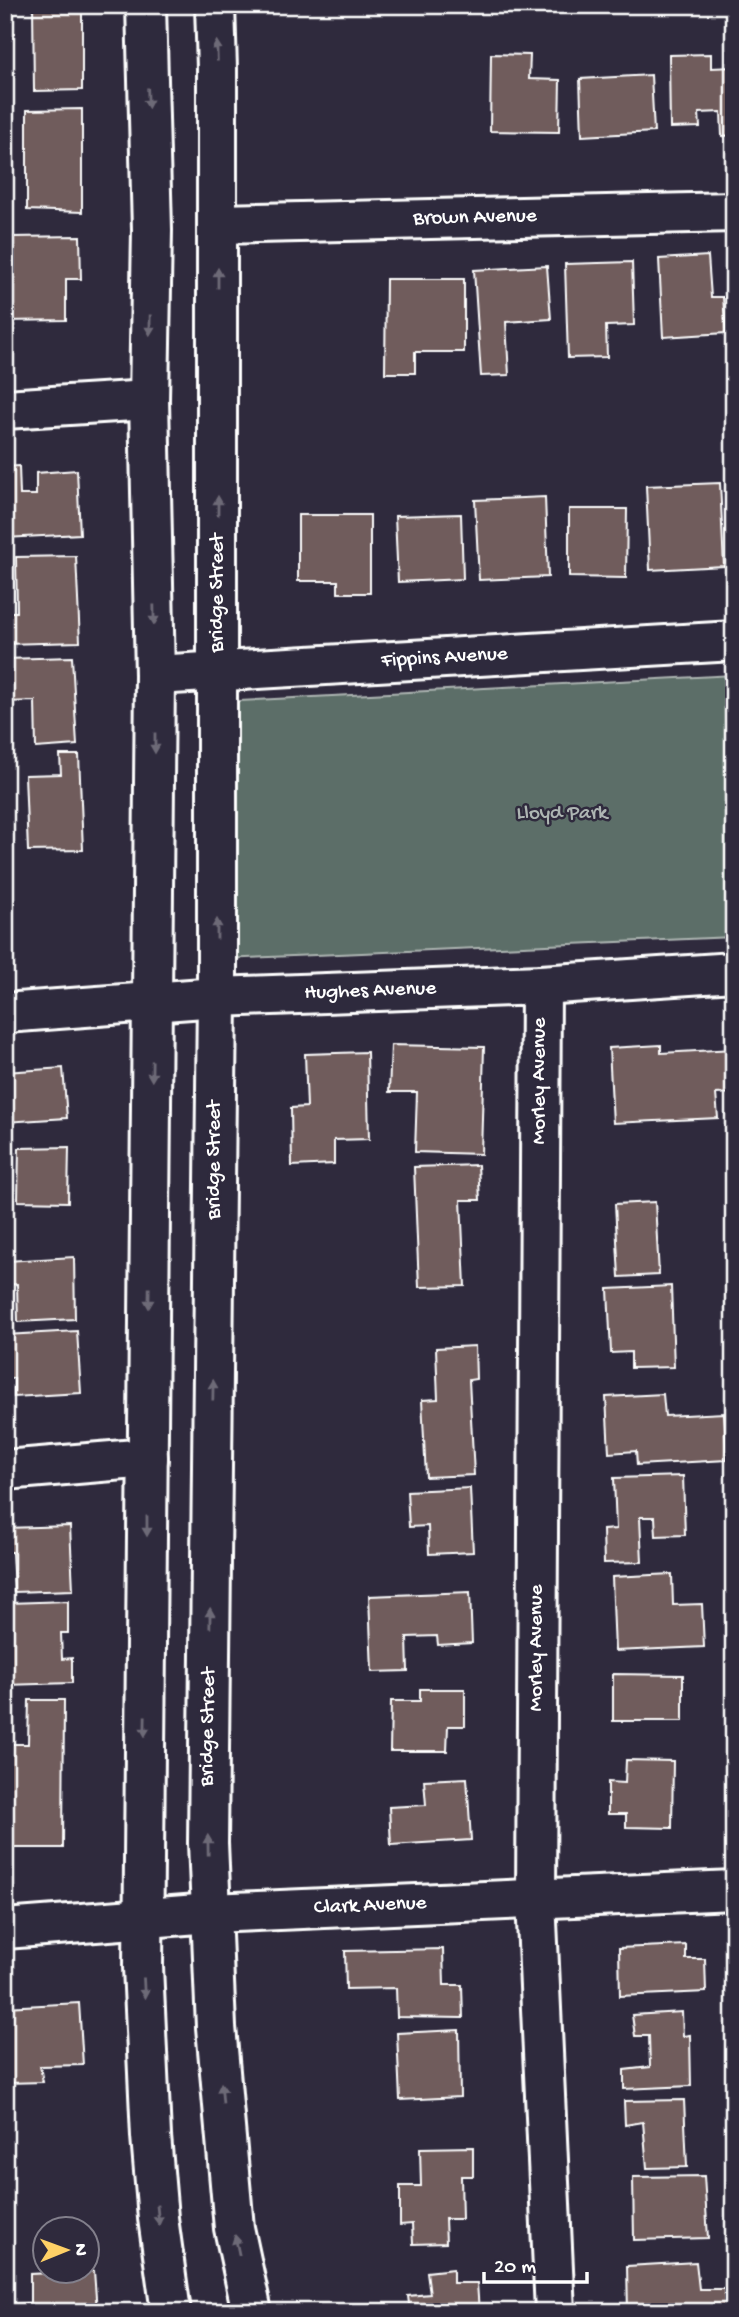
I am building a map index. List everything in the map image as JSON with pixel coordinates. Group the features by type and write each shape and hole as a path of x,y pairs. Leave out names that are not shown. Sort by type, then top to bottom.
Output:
{"main road":[{"path":"146,5 152,230 149,400 155,675 143,1968 151,2136 158,2218 171,2312"},
{"name":"Bridge Street","path":"215,5 218,223 217,998 208,1843 216,2027 234,2228 251,2312"},
{"name":"Brown Avenue","path":"218,223 734,212"},
{"path":"5,410 149,400"},
{"name":"Fippins Avenue","path":"155,675 734,641"},
{"name":"Hughes Avenue","path":"5,1013 217,998 541,985 734,972"},
{"name":"Morley Avenue","path":"541,985 536,1900 555,2312"},
{"path":"5,1470 148,1458"},
{"name":"Clark Avenue","path":"5,1929 211,1913 734,1889"}],"green space":[{"name":"Lloyd Park","path":"734,675 734,937 200,960 200,703"}],"building":[{"path":"33,5 82,5 82,90 34,91"},
{"path":"491,54 530,55 529,79 560,80 559,132 490,131"},
{"path":"711,54 711,68 734,67 734,135 722,136 721,112 699,113 700,127 670,128 669,55"},
{"path":"651,75 654,132 582,136 580,79"},
{"path":"82,109 82,212 27,210 27,110"},
{"path":"80,236 81,279 66,279 66,320 5,321 5,278 11,278 11,237"},
{"path":"708,256 711,297 723,297 726,333 663,337 659,259"},
{"path":"632,262 634,325 606,326 607,357 568,358 565,264"},
{"path":"547,266 551,319 506,322 509,375 481,376 474,270"},
{"path":"386,279 464,279 464,352 415,352 415,373 385,373"},
{"path":"19,466 20,495 36,495 36,473 77,470 80,534 5,538 5,467"},
{"path":"720,483 724,566 650,570 646,486"},
{"path":"545,497 548,577 479,580 475,500"},
{"path":"569,509 627,509 626,578 569,577"},
{"path":"461,514 463,579 398,582 395,516"},
{"path":"298,515 370,515 370,593 338,593 338,581 298,581"},
{"path":"76,556 80,642 5,644 5,612 17,612 16,557"},
{"path":"72,657 77,745 36,748 35,701 5,702 5,659"},
{"path":"60,755 79,755 83,850 28,851 25,775 61,774"},
{"path":"391,1045 484,1047 481,1154 415,1152 417,1092 389,1092"},
{"path":"661,1045 661,1053 734,1049 734,1093 716,1094 718,1118 613,1123 609,1048"},
{"path":"367,1052 369,1139 334,1140 334,1164 292,1166 291,1108 307,1107 305,1054"},
{"path":"63,1068 67,1118 5,1122 5,1072"},
{"path":"69,1147 68,1202 18,1201 19,1148"},
{"path":"478,1165 480,1200 461,1200 465,1286 419,1287 414,1167"},
{"path":"655,1202 659,1275 619,1277 615,1204"},
{"path":"5,1246 7,1261 74,1257 75,1319 18,1322 17,1284 5,1285"},
{"path":"671,1286 674,1367 631,1368 631,1352 611,1353 608,1289"},
{"path":"77,1331 81,1393 14,1397 14,1378 5,1378 5,1335"},
{"path":"475,1346 476,1379 469,1380 474,1475 426,1477 422,1400 438,1399 436,1348"},
{"path":"663,1394 665,1416 724,1413 727,1460 637,1465 636,1451 609,1453 606,1397"},
{"path":"683,1476 685,1535 656,1536 655,1517 640,1517 642,1562 604,1563 603,1530 616,1529 614,1478"},
{"path":"470,1488 473,1552 429,1554 428,1526 409,1527 407,1491"},
{"path":"70,1526 73,1590 14,1592 12,1552 5,1552 5,1528"},
{"path":"672,1574 673,1605 702,1604 704,1647 615,1651 612,1577"},
{"path":"470,1592 472,1643 438,1645 437,1636 407,1637 408,1671 372,1672 369,1596"},
{"path":"68,1601 68,1633 61,1633 62,1659 72,1658 72,1683 5,1685 5,1630 9,1630 9,1603"},
{"path":"613,1674 683,1675 683,1721 613,1721"},
{"path":"420,1689 465,1689 465,1726 448,1726 447,1751 390,1751 391,1701 420,1701"},
{"path":"29,1700 64,1700 63,1848 5,1848 5,1744 28,1744"},
{"path":"626,1760 673,1761 672,1828 626,1827 626,1814 608,1814 608,1782 625,1783"},
{"path":"467,1778 471,1840 391,1845 389,1807 426,1805 424,1780"},
{"path":"686,1945 686,1959 705,1959 706,1992 620,1996 619,1948"},
{"path":"443,1949 444,1985 462,1985 463,2018 397,2017 396,1988 346,1989 345,1951"},
{"path":"79,2003 83,2065 40,2066 43,2082 7,2083 5,2007"},
{"path":"682,2012 683,2036 690,2035 691,2086 624,2089 624,2070 650,2067 649,2036 635,2036 632,2015"},
{"path":"459,2030 460,2097 400,2100 397,2033"},
{"path":"684,2100 687,2167 647,2168 643,2122 625,2125 624,2101"},
{"path":"473,2147 473,2176 461,2176 462,2219 445,2219 446,2243 413,2244 412,2224 400,2225 400,2186 421,2186 420,2148"},
{"path":"704,2176 708,2238 634,2240 633,2177"},
{"path":"696,2262 699,2289 725,2289 726,2312 628,2312 627,2266"},
{"path":"453,2269 453,2283 477,2283 479,2312 410,2312 408,2296 430,2294 427,2272"},
{"path":"30,2274 32,2286 95,2286 97,2311 5,2312 5,2305 30,2303"}]}
